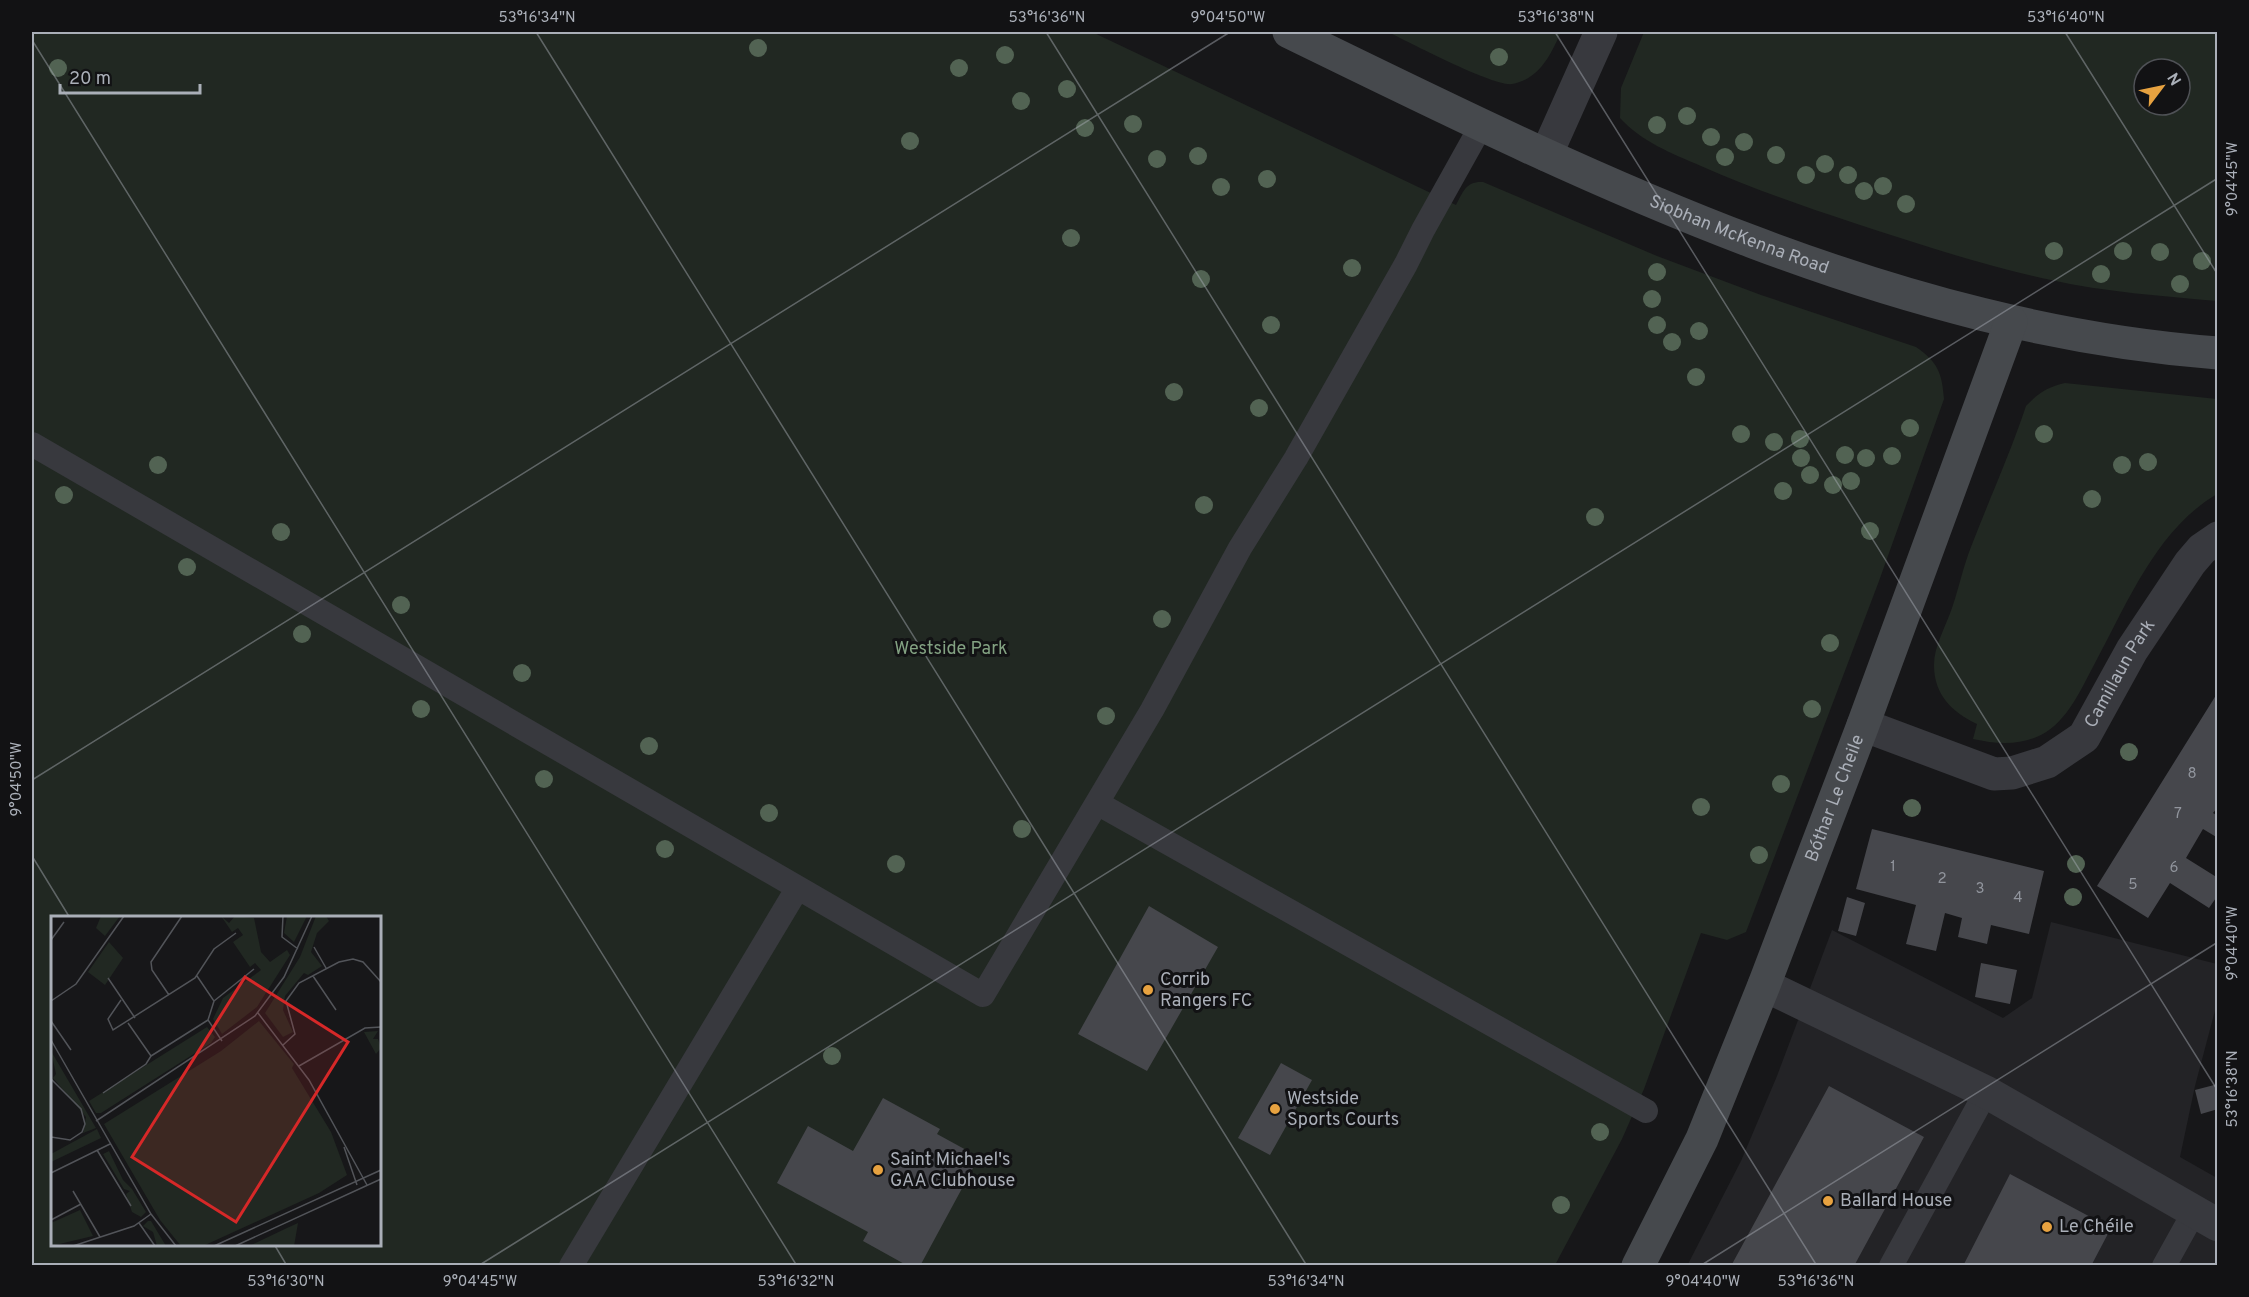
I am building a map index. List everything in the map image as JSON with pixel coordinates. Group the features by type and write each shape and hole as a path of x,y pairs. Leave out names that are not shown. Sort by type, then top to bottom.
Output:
{"street":[{"name":"Siobhan McKenna Road","path":"1289,32 1481,126 1546,155 1689,217 1790,255 1964,310 2011,322 2122,343 2217,353"},
{"path":"1546,155 1601,32"},
{"name":"Bóthar Le Cheile","path":"1638,1266 1702,1139 1764,985 1863,725 2011,322"},
{"name":"Camillaun Park","path":"1863,725 1994,774 2012,773 2047,762 2084,737 2132,650 2190,563 2202,549 2217,538"},
{"path":"1764,985 1986,1092 2206,1218"}],"lane":[{"path":"32,444 983,995 1152,710 1240,548 1296,458 1481,126"},
{"path":"1096,803 1646,1111"},
{"path":"571,1266 797,889"},
{"path":"1891,1266 1986,1092"},
{"path":"2164,1266 2206,1218"}],"shaded area":[{"path":"2051,922 2217,964 2217,1003 2195,1086 2180,1157 2217,1178 2217,1265 1687,1266 1741,1161 1777,1076 1832,930 2003,1018 2032,998"}],"green space":[{"name":"Westside Park","path":"32,32 1092,32 1456,205 1469,185 1483,182 1657,256 1761,295 1916,347 1934,363 1942,382 1944,399 1879,581 1746,932 1727,940 1701,933 1644,1089 1622,1139 1555,1265 32,1265"},
{"path":"1388,32 1561,32 1548,57 1537,71 1530,77 1512,84 1470,72"},
{"path":"1644,32 2217,32 2217,301 2113,291 2071,284 1927,247 1796,203 1720,174 1647,140 1620,118 1621,88"},
{"path":"2065,383 2217,399 2217,494 2177,527 2160,548 2132,593 2079,694 2059,722 2041,735 2024,741 1999,743 1973,739 1977,724 1952,708 1937,685 1934,665 1936,651 1968,555 2026,406 2044,391"}],"building":[{"path":"2218,692 2218,807 2213,813 2218,816 2218,838 2203,829 2186,858 2218,878 2218,895 2209,908 2170,883 2148,918 2097,886"},
{"path":"1872,829 2044,871 2029,934 1991,925 1987,944 1958,937 1962,918 1945,913 1936,951 1906,944 1916,905 1856,889"},
{"path":"1847,897 1865,903 1856,936 1838,931"},
{"name":"Corrib Rangers FC","path":"1149,906 1218,947 1147,1071 1078,1034"},
{"path":"1981,963 2017,970 2010,1004 1975,997"},
{"name":"Westside Sports Courts","path":"1281,1063 1312,1080 1270,1155 1238,1138"},
{"path":"2218,1084 2218,1109 2201,1114 2195,1090"},
{"name":"Ballard House","path":"1829,1086 1924,1137 1854,1266 1731,1266"},
{"name":"Saint Michael's GAA Clubhouse","path":"883,1098 940,1129 937,1134 979,1157 920,1266 908,1266 863,1241 868,1232 777,1183 808,1126 853,1151"},
{"path":"2010,1174 2111,1228 2091,1266 1963,1266"}],"place":[{"name":"Corrib Rangers FC","path":"1148,990"},
{"name":"Westside Sports Courts","path":"1275,1109"},
{"name":"Saint Michael's GAA Clubhouse","path":"878,1170"},
{"name":"Ballard House","path":"1828,1201"},
{"name":"Le Chéile","path":"2047,1227"}]}
